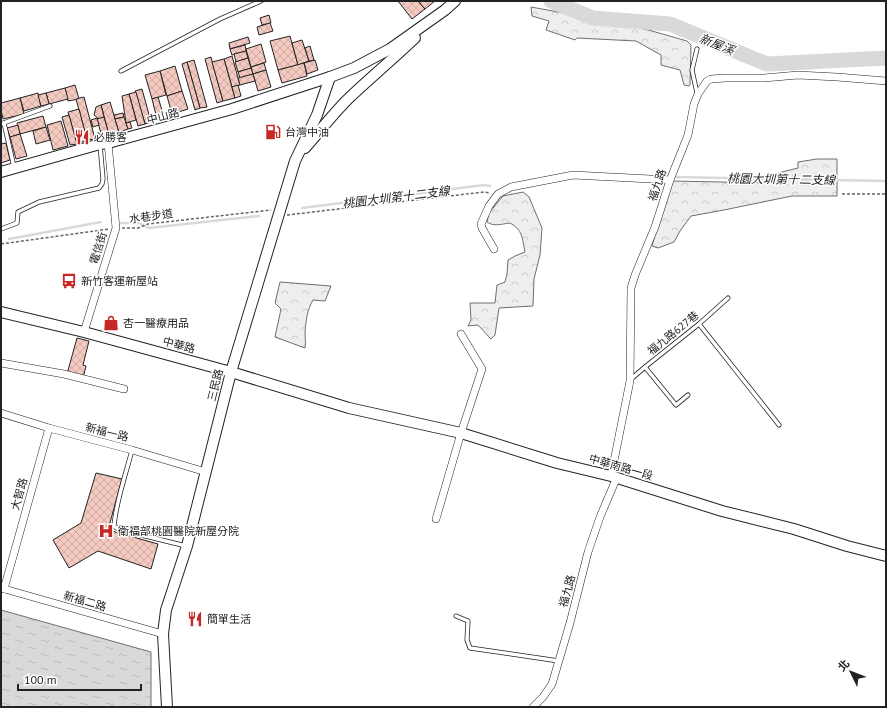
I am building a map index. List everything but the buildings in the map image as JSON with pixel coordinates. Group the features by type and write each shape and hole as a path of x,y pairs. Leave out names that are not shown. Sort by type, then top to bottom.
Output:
{"main road":[{"path":"295,161 347,100 455,1"},
{"name":"中山路","path":"1,172 232,109 330,77 354,68 390,49 445,10"},
{"name":"三民路","path":"167,707 163,634 166,610 187,546 231,372 295,161 317,115 330,77"},
{"name":"中華路","path":"1,312 84,332 231,372 349,408"},
{"name":"中華南路一段","path":"349,408 461,433 557,463 614,476 722,510 886,556"}],"street":[{"name":"福九路","path":"532,707 550,688 559,661 588,552 614,476 630,381 631,288 655,228 670,180 688,135 694,104 698,94 706,81 725,78 764,78 798,75 886,81"},
{"name":"電信街","path":"84,332 116,228 104,143"},
{"path":"494,249 481,224 488,206 498,194 511,187 574,175 670,180"},
{"path":"436,519 461,433 482,369 461,334"},
{"path":"1,363 64,374 124,390"},
{"name":"新福一路","path":"1,413 206,472"},
{"name":"大智路","path":"2,589 49,428"},
{"name":"新福二路","path":"2,589 163,634"}],"lane":[{"path":"121,70 261,1"},
{"path":"698,49 692,70 698,94"},
{"path":"15,168 2,124 50,106"},
{"path":"1,229 17,223 18,212 39,202 99,188 103,179 104,143"},
{"name":"福九路627巷","path":"630,381 644,367 699,324 728,298"},
{"path":"699,324 778,425"},
{"path":"644,367 676,405 688,395"},
{"path":"132,450 120,495 114,526 118,529 187,546"},
{"path":"456,616 468,621 467,640 470,648 559,661"}],"path":[{"name":"水巷步道","path":"1,244 116,228 138,228 148,224 484,192 498,194"},
{"path":"842,194 886,194"}],"green space":[{"path":"531,7 619,23 687,41 691,45 690,85 684,85 680,70 661,65 661,55 636,41 577,38 575,40 546,30 549,21 532,16"},
{"path":"817,159 837,159 837,196 792,196 691,216 674,242 658,248 652,246 670,181 775,183 778,173 798,168 798,162"},
{"path":"523,192 529,197 542,228 540,255 534,279 533,306 499,308 495,335 491,339 478,325 468,326 471,320 470,303 495,303 497,285 505,282 508,260 525,252 520,232 514,226 510,223 495,225 487,222 489,213 503,196"},
{"path":"280,282 331,286 325,301 313,300 311,304 306,324 305,348 275,337 281,309 275,303"}],"water":[{"path":"1,610 151,652 151,707 1,707"}],"waterway":[{"name":"新屋溪","path":"551,1 593,18 670,24 767,64 886,58"},
{"name":"桃園大圳第十二支線","path":"676,177 886,181"},
{"name":"桃園大圳第十二支線","path":"302,208 484,185 490,186"},
{"name":"桃園大圳第十二支線","path":"121,223 139,223 149,228 259,216"},
{"name":"桃園大圳第十二支線","path":"9,239 101,222"}],"place":[{"name":"台灣中油","path":"273,132"},
{"name":"必勝客","path":"82,137"},
{"name":"新竹客運新屋站","path":"69,281"},
{"name":"杏一醫療用品","path":"111,323"},
{"name":"衛福部桃園醫院新屋分院","path":"106,531"},
{"name":"簡單生活","path":"195,619"}]}
